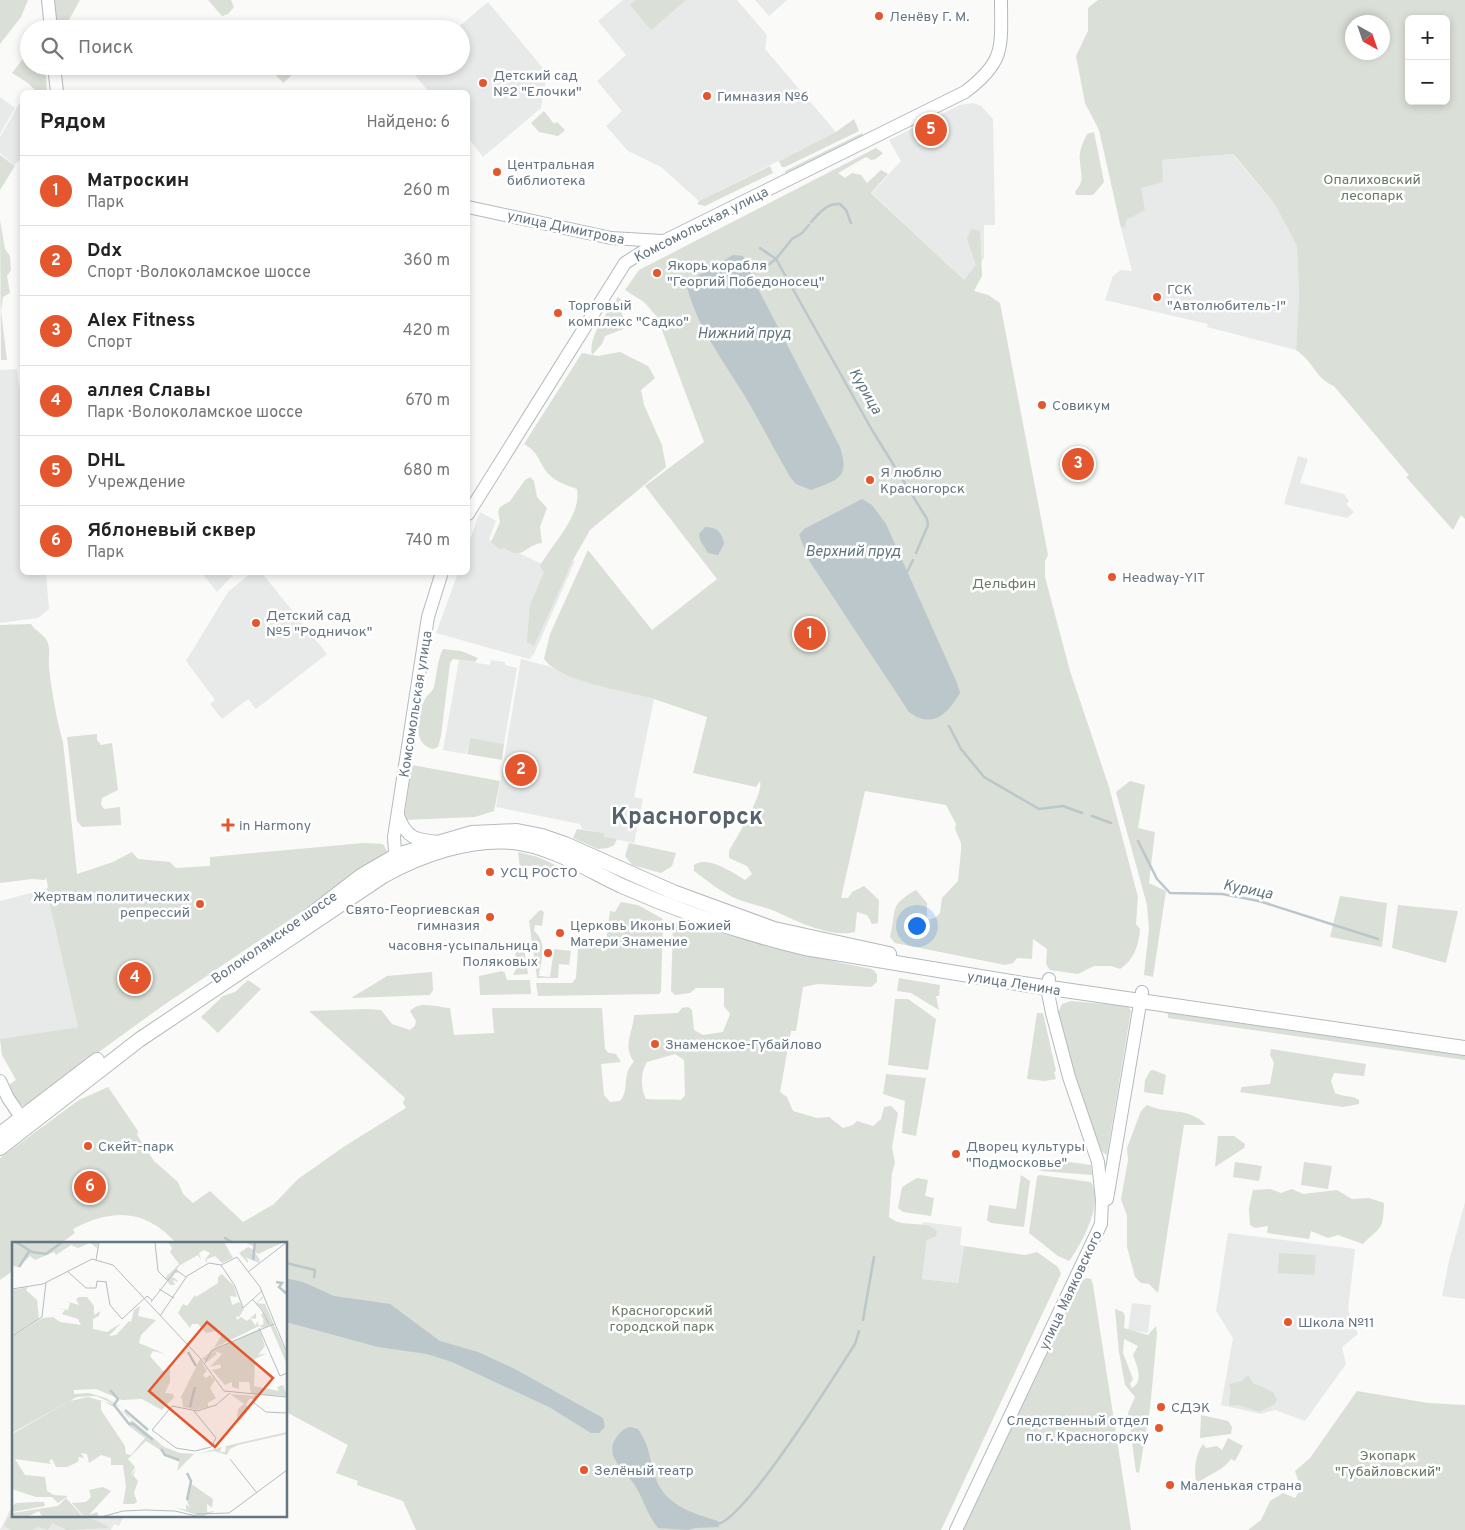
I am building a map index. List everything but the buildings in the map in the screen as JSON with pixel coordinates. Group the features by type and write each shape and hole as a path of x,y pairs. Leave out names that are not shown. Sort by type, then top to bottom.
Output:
{"main road":[{"name":"Волоколамское шоссе","path":"0,1148 24,1122 162,1013 293,927 361,876 439,842 472,833 517,831 542,836 579,851"},
{"name":"Волоколамское шоссе","path":"399,861 499,841 528,845 577,865"},
{"name":"улица Ленина","path":"579,851 673,892 774,929 878,952 1048,983"},
{"name":"улица Ленина","path":"577,865 670,906 771,940 844,956 1048,983 1465,1048"},
{"name":"улица Ленина","path":"1141,997 1465,1039"},
{"name":"Волоколамское шоссе","path":"0,1134 24,1122"}],"street":[{"path":"48,0 50,20"},
{"name":"Комсомольская улица","path":"470,511 625,263 665,241 960,94 987,72 995,62 1001,49 1001,0"},
{"path":"55,75 57,90"},
{"name":"улица Димитрова","path":"470,206 617,238 665,241"},
{"path":"617,238 626,248 627,256 625,263"},
{"name":"Комсомольская улица","path":"399,861 394,837 427,626 441,575"},
{"path":"398,816 403,827 412,837 439,842"},
{"name":"улица Маяковского","path":"956,1530 1101,1224 1102,1200 1096,1154 1069,1077 1048,983"},
{"path":"1101,1224 1116,1154 1141,997"},
{"path":"0,1080 24,1122"},
{"path":"1096,1154 1105,1159 1116,1154"}],"shaded area":[{"name":"Гимназия №6","path":"623,0 737,0 767,35 765,49 836,132 699,201 661,167 628,151 606,126 622,111 597,81 626,55 598,21"},
{"path":"755,0 787,0 769,16"},
{"name":"Детский сад №2 \"Елочки\"","path":"488,2 547,73 541,108 483,157 470,141 470,90 427,90 415,75 470,75 470,20 467,20"},
{"path":"0,97 15,108 0,134"},
{"path":"973,103 981,106 993,119 995,225 984,225 984,258 964,280 872,193 901,161 889,140 960,105"},
{"path":"19,104 20,160 14,165 0,153 0,137"},
{"path":"1232,154 1274,203 1297,246 1299,294 1296,350 1207,327 1208,324 1105,300 1113,276 1121,270 1132,271 1121,228 1125,227 1125,220 1141,188 1162,160"},
{"path":"17,369 20,387 20,575 46,575 49,609 38,618 0,623 0,370"},
{"path":"1298,456 1308,459 1300,483 1344,494 1349,501 1346,504 1354,512 1347,518 1284,504"},
{"path":"480,512 496,521 489,539 540,563 575,561 534,654 529,659 436,633 457,575 470,575 470,540"},
{"path":"204,575 233,575 217,592"},
{"name":"Детский сад №5 \"Родничок\"","path":"248,575 264,575 327,654 256,709 248,699 222,719 210,704 215,700 186,661 228,592"},
{"path":"521,659 548,666 570,676 654,699 634,797 643,799 634,843 603,837 604,833 582,829 580,824 496,807"},
{"path":"459,660 490,665 491,660 505,662 505,665 517,668 504,744 470,738 466,754 443,750"},
{"path":"46,889 78,1027 0,1039 0,901"},
{"path":"1465,1202 1465,1299 1442,1296 1449,1261"},
{"path":"923,1222 962,1227 960,1245 964,1246 958,1283 922,1279 927,1241 920,1240"},
{"name":"Школа №11","path":"1228,1233 1355,1249 1348,1310 1358,1334 1342,1347 1346,1364 1305,1421 1275,1410 1261,1414 1221,1405 1233,1338 1216,1311"},
{"path":"1132,1303 1151,1305 1148,1333 1128,1330"},
{"path":"12,1506 12,1518 123,1518 119,1526 114,1524 111,1530 0,1530"}],"green space":[{"path":"0,0 28,0 21,17 0,44"},
{"path":"54,0 80,0 69,20 56,20"},
{"path":"208,0 231,0 234,7 228,14 222,16"},
{"path":"636,0 686,0 651,30 630,5"},
{"name":"Опалиховский лесопарк","path":"1098,0 1465,0 1465,519 1461,515 1453,530 1406,477 1409,475 1334,386 1323,379 1296,350 1299,294 1297,246 1274,203 1233,154 1162,160 1163,182 1141,188 1145,210 1126,220 1125,227 1121,228 1099,130 1085,103 1076,56 1088,31 1088,8"},
{"path":"20,63 20,75 46,75 47,90 35,90 12,73"},
{"path":"276,75 292,75 283,83"},
{"path":"544,111 554,124 557,122 565,130 558,136 539,132 531,123"},
{"path":"854,119 859,131 782,167 779,161 836,132"},
{"path":"1094,132 1104,182 1093,195 1076,195 1075,192 1082,178 1081,148 1087,134"},
{"path":"862,133 864,138 786,175 785,171"},
{"name":"Дельфин","path":"876,148 883,153 876,159 871,160 866,157 838,173 845,178 852,173 861,175 867,183 881,170 888,174 871,193 964,280 976,265 967,239 971,229 980,231 982,276 974,291 988,295 1000,303 1048,555 1045,561 1045,577 1070,671 1109,787 1138,897 1136,924 1140,929 1138,941 1132,957 1120,969 1111,966 1094,966 1078,974 1050,970 1046,964 1047,949 1033,939 1032,959 1017,958 1013,963 1005,965 895,943 890,937 895,909 901,900 916,890 927,903 927,920 935,918 940,913 942,898 958,881 961,843 955,829 956,824 946,805 865,791 841,898 848,898 852,892 864,886 879,900 878,923 872,924 867,915 857,912 855,932 836,933 805,924 729,895 694,871 694,865 706,862 720,866 745,880 752,874 747,866 729,858 729,851 758,796 760,781 756,787 693,773 707,717 651,698 578,679 552,667 544,659 550,634 588,550 652,630 717,579 645,486 704,442 657,317 644,302 625,290 639,270"},
{"path":"0,155 15,166 0,190"},
{"path":"770,166 773,173 705,206 697,204 699,201"},
{"path":"0,220 5,249 10,256 11,270 7,276 10,293 3,297 1,311 7,360 1,360"},
{"path":"618,297 625,303 622,313 626,328 605,336 602,344 592,355 593,340 596,332"},
{"path":"620,352 648,366 655,378 641,390 644,405 662,445 666,467 590,530 573,560 534,646 527,642 530,605 544,572 540,566 571,519 577,499 577,489 552,477 535,453 524,444 582,353 598,356"},
{"path":"530,477 534,481 537,497 547,508 540,527 542,543 536,544 521,553 511,552 504,548 499,549 491,542 500,522 498,512 500,507 510,501 525,480"},
{"path":"31,624 46,639 49,647 49,668 54,705 63,742 77,874 113,862 132,852 138,859 170,862 176,868 210,866 210,857 364,843 383,844 387,851 385,855 161,1007 24,1106 18,1103 12,1094 10,1084 16,1080 2,1055 0,1039 78,1027 46,889 48,887 46,877 45,880 32,879 0,883 0,625"},
{"path":"443,649 461,651 478,658 475,662 453,659 450,663 441,736 438,747 433,749 422,742 419,736 418,721 425,699 434,687 438,663"},
{"path":"97,734 97,740 101,745 112,743 118,790 102,798 101,804 104,809 120,807 121,825 82,827 77,821 67,737"},
{"path":"470,738 504,744 502,760 467,754"},
{"path":"412,765 500,781 494,811 475,817 404,820"},
{"path":"1130,781 1145,785 1138,828 1155,832 1149,883 1166,891 1153,977 1144,975 1149,929 1147,905 1116,792"},
{"path":"577,829 604,833 604,837 617,839 614,845 598,849 573,838"},
{"path":"629,843 676,853 672,866 661,873 632,865 625,856"},
{"path":"518,852 538,857 557,866 556,876 528,866 524,877 521,877"},
{"path":"1340,896 1387,903 1382,947 1330,937"},
{"path":"621,902 638,905 663,919 661,991 659,994 538,996 536,983 572,983 576,978 578,949 596,946 605,948 610,911 615,912"},
{"path":"1398,905 1458,911 1446,963 1392,948"},
{"path":"540,910 544,912 542,926 535,925 534,931 538,935 542,946 539,976 550,977 554,949 571,951 569,965 559,964 558,978 537,978 529,921"},
{"name":"Красногорский городской парк","path":"677,919 774,947 872,969 877,974 877,982 871,987 818,984 803,987 796,1031 791,1031 780,1092 787,1097 793,1111 817,1118 829,1117 843,1128 853,1125 857,1121 873,1126 881,1119 884,1107 891,1106 898,1113 892,1147 895,1163 892,1173 889,1217 900,1223 927,1225 937,1231 936,1236 927,1240 922,1279 958,1283 964,1246 1025,1255 1037,1252 1058,1267 1061,1274 941,1530 416,1530 403,1501 357,1485 358,1481 336,1473 348,1445 288,1413 288,1242 175,1242 165,1232 141,1218 115,1215 88,1222 73,1229 75,1233 63,1242 12,1242 12,1271 0,1280 0,1158 79,1100 108,1087 138,1131 137,1135 154,1161 178,1182 183,1194 193,1203 210,1191 243,1222 274,1204 298,1179 345,1146 406,1108 403,1103 405,1098 309,1011 381,1010 392,1024 410,1030 415,1026 416,1021 410,1011 414,1008 429,1005 450,1008 454,1035 494,1033 492,1008 602,1008 605,1049 609,1053 616,1054 621,1062 601,1064 604,1095 610,1102 620,1101 625,1092 626,1077 634,1062 628,1045 634,1015 678,1013 682,1008 688,1007 692,1010 694,1030 703,1035 723,1032 730,1014 724,1006 724,988 696,988 690,993 675,995 671,991 673,926 678,923","holes":["675,1054 684,1060 685,1095 681,1100 646,1099 642,1080 643,1070 647,1062"]},
{"path":"523,942 528,974 513,975 516,969 515,947"},
{"path":"502,971 505,973 507,980 530,980 531,994 480,995 479,976"},
{"path":"432,972 433,990 430,995 351,998 387,976"},
{"path":"899,978 940,985 939,996 936,996 939,1010 911,993 897,991"},
{"path":"248,980 261,989 218,1033 201,1017 223,996 235,992"},
{"path":"895,999 908,999 936,1019 928,1070 888,1065"},
{"path":"1071,1001 1128,1006 1131,1011 1107,1155 1101,1151 1075,1081 1057,1015 1062,1004"},
{"path":"1159,1010 1465,1054 1465,1060 1168,1018 1168,1014"},
{"path":"1037,1013 1043,1013 1056,1071 1054,1072 1056,1079 1045,1081 1027,1079"},
{"path":"1271,1049 1366,1064 1364,1076 1334,1073 1331,1081 1335,1093 1357,1098 1359,1104 1343,1107 1240,1092 1242,1087 1270,1084 1274,1063 1270,1055"},
{"path":"1153,1070 1166,1075 1163,1095 1144,1092 1145,1080 1150,1071"},
{"path":"886,1074 926,1078 916,1136 902,1133 905,1101 883,1094"},
{"path":"1147,1105 1192,1115 1206,1125 1184,1125 1158,1293 1149,1284 1141,1283 1135,1277 1127,1247 1127,1216 1121,1199 1128,1160 1127,1148 1141,1111"},
{"path":"1218,1136 1234,1136 1245,1144 1244,1148 1215,1167"},
{"path":"1040,1158 1091,1165 1092,1175 1041,1171 1038,1168"},
{"path":"1235,1162 1262,1166 1259,1181 1233,1177"},
{"path":"1304,1162 1332,1166 1328,1189 1301,1185"},
{"path":"1021,1175 1030,1181 1024,1227 991,1223 987,1220 989,1205 1016,1209"},
{"path":"1039,1175 1091,1182 1095,1201 1090,1223 1069,1261 1058,1256 1029,1233 1037,1177"},
{"path":"917,1178 928,1180 925,1196 934,1198 931,1216 903,1212 898,1208 902,1187"},
{"path":"1270,1189 1281,1193 1292,1189 1303,1194 1337,1190 1352,1199 1369,1198 1384,1203 1382,1224 1363,1244 1338,1235 1328,1238 1311,1231 1309,1239 1267,1233 1268,1226 1255,1228 1250,1225 1249,1208 1253,1190"},
{"path":"1279,1253 1316,1255 1314,1275 1278,1273"},
{"path":"1087,1278 1091,1279 1093,1285 1131,1530 963,1530 1079,1286"},
{"path":"1115,1309 1123,1312 1125,1316 1124,1328 1148,1335 1156,1326 1157,1334 1150,1409 1139,1473 1136,1472 1128,1413 1135,1397 1125,1385 1119,1352","holes":["1124,1339 1138,1346 1133,1355 1139,1377 1136,1385 1132,1388 1130,1384 1133,1379 1123,1353"]},
{"path":"1248,1375 1253,1383 1273,1392 1277,1400 1275,1404 1259,1412 1239,1405 1230,1406 1229,1384 1242,1381"},
{"name":"Экопарк \"Губайловский\"","path":"1357,1391 1428,1403 1465,1405 1465,1530 1248,1530 1261,1520 1270,1501 1283,1493 1295,1498 1301,1489 1295,1471 1310,1458"},
{"path":"1201,1415 1228,1421 1232,1427 1231,1434 1200,1438"},
{"path":"1228,1438 1243,1446 1235,1461 1231,1459 1224,1467 1197,1484 1195,1464 1203,1444 1206,1448 1217,1446 1222,1450"},
{"path":"12,1509 12,1518 88,1518 109,1528 67,1530 52,1523 48,1530 38,1527 31,1530 12,1530 4,1526"}],"water":[{"name":"Нижний пруд","path":"733,255 743,256 840,447 843,457 842,472 835,480 811,490 796,484 790,477 743,393 711,342 691,301 687,287 692,279"},
{"name":"Верхний пруд","path":"862,499 872,505 886,524 957,683 960,693 945,713 939,717 925,719 909,712 810,562 799,535 804,529"},
{"path":"705,527 716,529 722,536 724,544 718,555 708,553 700,540 699,534"},
{"path":"288,1279 303,1282 334,1296 390,1304 440,1341 478,1352 513,1368 603,1418 605,1427 599,1433 591,1433 549,1407 452,1362 427,1354 378,1347 288,1323"},
{"path":"631,1427 638,1429 642,1435 655,1476 665,1494 672,1501 689,1511 718,1521 719,1527 688,1530 658,1528 636,1487 618,1464 612,1452 613,1445 621,1432"}],"waterway":[{"path":"811,222 827,207 840,204 846,210 851,223"},
{"path":"760,271 776,259 792,239 802,233 809,225"},
{"name":"Курица","path":"760,248 776,259 872,430 927,519 928,525 916,553"},
{"name":"Курица","path":"906,574 913,560"},
{"name":"Курица","path":"949,726 961,749 984,777 1039,809 1063,806 1082,813"},
{"name":"Курица","path":"1092,816 1111,823"},
{"name":"Курица","path":"1138,841 1157,879 1170,893 1222,894 1259,901 1378,939"},
{"path":"225,1238 232,1242"},
{"path":"863,1320 874,1257"},
{"path":"288,1263 315,1270 314,1277"},
{"path":"718,1524 731,1516 769,1472 811,1413 845,1360 855,1344 859,1331"}],"place":[{"name":"Ленёву Г. М.","path":"879,16"},
{"name":"Детский сад №2 \"Елочки\"","path":"483,83"},
{"name":"Гимназия №6","path":"707,96"},
{"name":"DHL","path":"931,130"},
{"name":"Центральная библиотека","path":"497,172"},
{"name":"Якорь корабля \"Георгий Победоносец\"","path":"657,273"},
{"name":"ГСК \"Автолюбитель-I\"","path":"1157,297"},
{"name":"Торговый комплекс \"Садко\"","path":"558,313"},
{"name":"Совикум","path":"1042,405"},
{"name":"Alex Fitness","path":"1078,464"},
{"name":"Я люблю Красногорск","path":"870,480"},
{"name":"Headway-YIT","path":"1112,577"},
{"name":"Детский сад №5 \"Родничок\"","path":"256,623"},
{"name":"Матроскин","path":"810,634"},
{"name":"Ddx","path":"521,770"},
{"name":"in Harmony","path":"228,825"},
{"name":"УСЦ РОСТО","path":"490,872"},
{"name":"Жертвам политических репрессий","path":"200,904"},
{"name":"Свято-Георгиевская гимназия","path":"490,917"},
{"name":"Церковь Иконы Божией Матери Знамение","path":"560,933"},
{"name":"часовня-усыпальница Поляковых","path":"548,953"},
{"name":"аллея Славы","path":"135,978"},
{"name":"Знаменское-Губайлово","path":"655,1044"},
{"name":"Скейт-парк","path":"88,1146"},
{"name":"Дворец культуры \"Подмосковье\"","path":"956,1154"},
{"name":"Яблоневый сквер","path":"90,1187"},
{"name":"Школа №11","path":"1288,1322"},
{"name":"СДЭК","path":"1161,1407"},
{"name":"Следственный отдел по г. Красногорску","path":"1159,1428"},
{"name":"Зелёный театр","path":"584,1470"},
{"name":"Маленькая страна","path":"1170,1485"}],"district":[{"name":"Красногорск","path":"687,816"}]}
